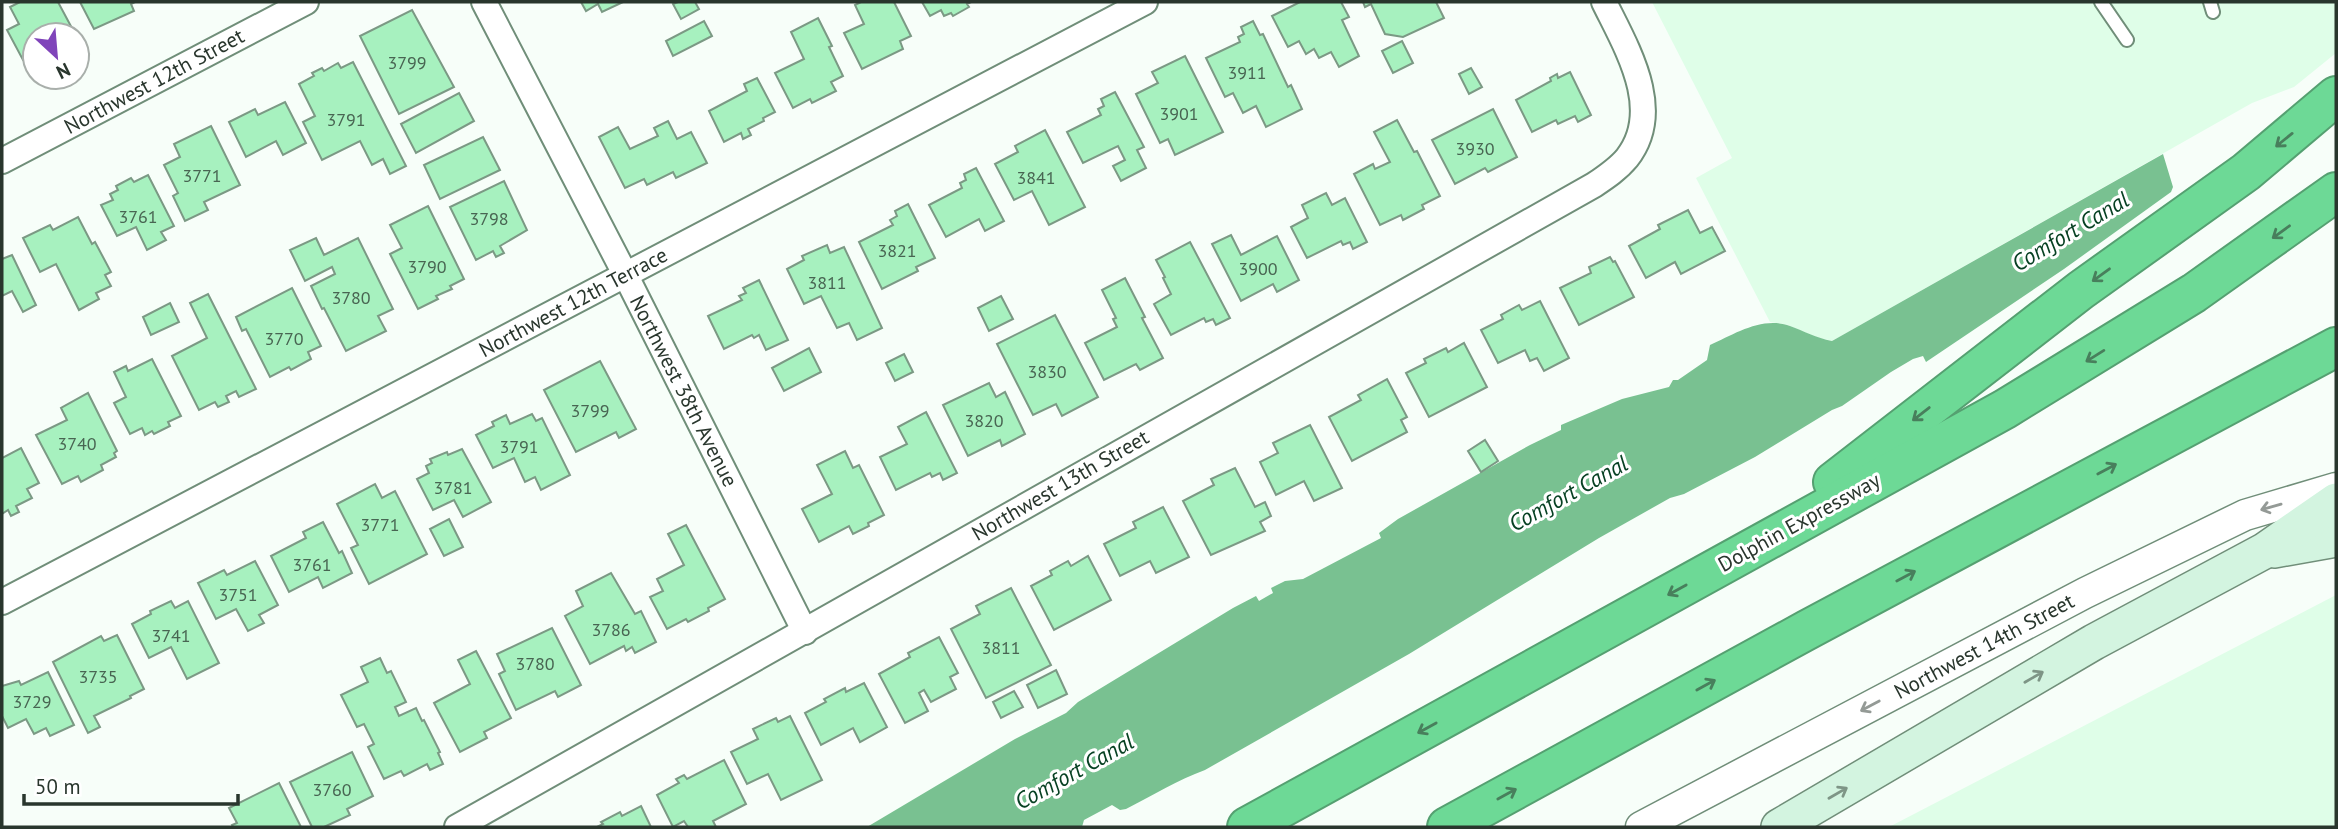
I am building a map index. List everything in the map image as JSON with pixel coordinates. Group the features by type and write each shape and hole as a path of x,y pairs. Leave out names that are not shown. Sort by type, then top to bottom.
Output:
{"highway":[{"path":"1737,557 2081,290 2246,172 2336,96"},
{"name":"Dolphin Expressway","path":"1247,827 2070,371 2194,293 2336,192"},
{"path":"1447,827 1807,630 2336,347"}],"main road":[{"path":"1785,826 2094,642 2264,551 2336,501"},
{"path":"2264,551 2336,539"}],"street":[{"name":"Northwest 12th Street","path":"2,161 306,2"},
{"name":"Northwest 38th Avenue","path":"484,2 625,274 805,632"},
{"name":"Northwest 12th Terrace","path":"2,602 1145,2"},
{"name":"Northwest 13th Street","path":"457,827 1594,185 1617,169 1629,156 1637,140 1643,105 1635,68 1604,2"},
{"name":"Northwest 14th Street","path":"1640,827 2085,593 2245,515 2336,488"}],"lane":[{"path":"2101,2 2127,40"}],"shaded area":[{"path":"1652,2 2336,2 2336,53 2294,87 2252,103 1832,341 1788,325 1770,322 1696,178 1732,158"},
{"path":"2336,595 2336,827 1889,827"}],"water":[{"name":"Comfort Canal","path":"2163,154 2173,187 2171,192 2064,269 1926,362 1923,356 1913,359 1842,406 1755,457 1684,494 1670,498 1599,538 1409,654 1205,770 1126,809 1120,810 1112,805 1084,820 1082,827 867,827 1015,739 1066,713 1078,702 1233,608 1256,596 1259,601 1273,593 1271,588 1285,581 1303,579 1381,538 1379,533 1398,519 1561,430 1561,425 1622,399 1669,387 1673,380 1678,380 1707,360 1710,345 1749,328 1769,323 1780,323 1832,341"}],"building":[{"path":"20,2 58,2 68,21 21,21 21,56 7,30 19,24 10,7"},
{"path":"80,2 135,2 131,4 134,11 94,29"},
{"path":"581,2 623,2 602,12 598,4 586,11"},
{"path":"695,2 699,9 681,19 673,4"},
{"path":"861,2 894,2 911,36 900,41 903,49 862,69 844,33 864,24 855,5"},
{"path":"922,2 971,2 967,4 969,7 953,16 951,13 944,16 941,10 930,16"},
{"path":"1300,2 1341,2 1349,17 1342,20 1359,56 1339,67 1331,52 1319,58 1314,49 1306,54 1299,41 1288,47 1272,16"},
{"path":"1363,2 1436,2 1444,18 1403,37 1385,34 1371,4 1365,7"},
{"path":"412,10 454,87 399,114 360,36"},
{"path":"818,18 843,76 831,82 836,91 812,103 810,99 793,108 775,73 804,59 791,32"},
{"path":"704,21 712,36 673,56 666,41"},
{"path":"1253,21 1260,35 1263,34 1288,87 1291,85 1302,109 1266,127 1256,106 1243,113 1233,93 1225,97 1206,58 1240,42 1238,37 1244,34 1241,27"},
{"path":"1402,41 1413,63 1393,73 1382,51"},
{"path":"1185,56 1223,132 1175,155 1168,139 1160,143 1136,94 1158,83 1152,72"},
{"path":"353,62 406,166 390,174 383,159 372,165 360,141 322,160 303,122 315,116 299,84 322,68 324,71 338,63 341,68"},
{"path":"1471,68 1482,87 1469,94 1459,74"},
{"path":"1570,72 1591,115 1578,122 1575,116 1558,124 1556,120 1532,132 1516,100 1551,81 1550,78 1557,74 1558,78"},
{"path":"757,78 775,112 748,129 751,135 743,139 741,133 724,142 709,111 747,91 744,84"},
{"path":"1115,92 1144,147 1137,150 1146,168 1121,181 1113,166 1125,160 1118,146 1083,163 1067,132 1101,115 1098,109 1104,106 1101,99"},
{"path":"459,93 474,121 416,153 401,124"},
{"path":"285,102 306,143 283,155 276,141 246,157 229,122 255,109 258,115"},
{"path":"1493,109 1517,157 1488,172 1485,168 1455,184 1432,140"},
{"path":"1397,120 1414,152 1417,151 1440,196 1422,205 1424,209 1403,220 1401,215 1380,225 1354,174 1373,164 1375,169 1390,162 1374,132"},
{"path":"668,121 677,139 691,132 707,163 676,178 673,172 647,185 644,179 625,188 599,137 618,127 630,149 658,136 654,128"},
{"path":"211,126 240,185 204,202 208,210 185,221 173,196 178,193 164,165 180,157 174,144"},
{"path":"1045,130 1085,207 1049,225 1032,191 1014,200 995,164 1018,152 1015,146"},
{"path":"483,137 500,170 440,199 424,165"},
{"path":"976,168 1004,221 985,231 979,219 946,237 929,205 962,188 960,183 966,180 964,174"},
{"path":"148,175 174,226 161,232 166,240 147,250 136,227 117,236 101,205 113,200 110,194 118,190 116,186 131,178 134,182"},
{"path":"504,181 527,230 500,246 504,253 496,257 493,251 476,260 450,207"},
{"path":"1326,193 1332,205 1345,198 1367,242 1353,249 1350,242 1343,245 1341,241 1307,258 1291,227 1308,218 1302,205"},
{"path":"908,204 935,258 916,267 918,271 882,289 859,242 893,225 890,220 897,216 895,211"},
{"path":"428,206 464,279 450,286 452,289 436,296 438,299 418,309 390,254 402,248 390,225"},
{"path":"1688,210 1700,233 1712,227 1725,251 1681,274 1675,262 1646,278 1629,246 1660,229 1658,225"},
{"path":"78,217 111,272 105,275 111,286 96,293 99,299 79,310 56,264 40,272 23,238 50,225 53,230"},
{"path":"1231,235 1241,255 1277,236 1299,280 1277,292 1273,284 1241,301 1212,244"},
{"path":"316,238 324,255 358,238 393,309 378,316 386,331 346,351 311,286 335,274 332,267 305,281 290,250"},
{"path":"1190,242 1230,318 1216,325 1213,319 1206,322 1204,318 1171,335 1154,304 1171,294 1156,260"},
{"path":"827,245 830,253 844,247 882,328 857,340 849,323 837,328 821,296 804,304 787,269 804,260 802,256"},
{"path":"12,255 36,305 23,312 12,291 2,296 2,259"},
{"path":"1610,257 1615,261 1634,297 1579,325 1560,288 1591,273 1589,267"},
{"path":"1125,278 1163,358 1140,370 1136,364 1104,380 1085,343 1117,327 1113,319 1116,318 1102,290"},
{"path":"759,280 788,340 766,350 759,335 754,338 752,335 724,349 708,316 742,300 739,296 746,293 743,288"},
{"path":"292,288 321,346 308,352 311,359 270,377 246,329 242,331 236,317"},
{"path":"208,294 256,389 239,397 236,391 226,396 229,402 218,407 215,402 199,410 172,356 207,338 190,303"},
{"path":"1001,296 1013,319 989,331 978,308"},
{"path":"1540,301 1569,358 1544,371 1537,358 1530,361 1525,350 1498,363 1481,330 1503,319 1501,315 1519,305 1522,310"},
{"path":"170,303 179,322 151,335 143,317"},
{"path":"1055,315 1098,397 1062,416 1056,404 1033,415 997,344"},
{"path":"1464,343 1487,387 1429,417 1406,373 1426,363 1424,359 1446,348 1448,352"},
{"path":"809,348 821,372 784,391 772,368"},
{"path":"904,354 913,372 895,381 886,363"},
{"path":"152,359 181,416 168,422 170,426 154,434 152,431 145,435 142,428 130,434 114,403 126,397 114,372 126,366 128,371"},
{"path":"600,361 636,429 619,438 616,432 576,452 544,390"},
{"path":"1387,379 1407,417 1401,420 1407,432 1352,461 1329,417 1361,400 1358,395"},
{"path":"989,383 996,397 1005,392 1025,434 1002,446 1000,440 968,456 943,405"},
{"path":"88,393 117,451 114,453 116,457 101,465 103,470 81,482 78,476 62,484 36,435 67,420 61,408"},
{"path":"926,412 957,473 943,480 940,473 932,477 930,473 896,490 880,457 907,444 898,427"},
{"path":"532,414 536,421 542,418 570,475 541,490 535,477 525,482 514,458 493,468 476,435 494,426 492,422 506,415 510,424"},
{"path":"1310,425 1342,488 1314,501 1304,481 1276,495 1260,462 1278,453 1273,443"},
{"path":"1485,440 1498,461 1481,472 1468,451"},
{"path":"21,448 39,483 27,489 32,498 16,506 19,512 11,516 8,510 2,514 2,458"},
{"path":"462,449 491,502 463,517 454,500 433,510 417,479 429,473 426,466 432,463 430,459"},
{"path":"845,451 853,468 859,465 884,515 853,534 849,526 819,542 802,509 832,494 817,465"},
{"path":"1235,468 1255,507 1265,502 1271,516 1260,522 1265,531 1211,555 1183,501 1214,485 1211,479"},
{"path":"375,484 382,498 395,491 427,554 369,584 351,548 358,545 337,504"},
{"path":"1163,507 1189,557 1156,573 1150,561 1120,576 1104,544 1136,528 1133,522"},
{"path":"449,519 463,547 444,556 430,529"},
{"path":"323,522 339,553 342,551 352,573 323,588 318,577 289,592 271,556 306,538 303,532"},
{"path":"686,525 725,599 688,622 686,619 667,629 650,597 663,591 657,579 684,565 668,534"},
{"path":"1088,556 1111,600 1054,630 1031,586 1052,575 1050,571 1068,561 1071,566"},
{"path":"255,561 278,605 259,615 264,623 248,631 236,609 216,619 198,583 224,570 227,575"},
{"path":"611,573 635,614 641,611 656,642 635,653 632,647 626,651 624,646 590,664 565,616 583,606 576,591"},
{"path":"1011,588 1051,665 986,698 951,629 980,614 976,606"},
{"path":"171,601 175,608 188,601 219,663 187,679 171,647 149,658 132,624"},
{"path":"552,628 581,685 558,697 555,691 516,710 499,674 505,671 497,654"},
{"path":"117,635 144,689 94,716 100,727 88,733 53,662 101,636 104,641"},
{"path":"939,637 958,673 950,677 956,689 931,702 924,690 919,693 928,711 905,723 879,674 910,657 908,653"},
{"path":"476,651 511,718 484,732 487,738 460,752 434,703 470,684 458,660"},
{"path":"380,658 387,673 391,671 406,702 395,707 399,716 416,708 440,752 438,753 443,764 430,770 427,764 404,776 401,771 384,779 368,747 374,744 364,724 357,727 341,695 368,682 361,667"},
{"path":"1056,670 1067,694 1038,708 1027,685"},
{"path":"48,672 74,725 50,736 46,728 34,734 26,719 8,728 2,716 2,686 19,681 21,685"},
{"path":"864,683 887,727 860,742 853,728 821,745 805,713 845,688 846,692"},
{"path":"1014,691 1023,707 1001,718 993,702"},
{"path":"790,716 822,780 781,800 768,774 747,784 731,752 758,739 753,729 776,718 778,722"},
{"path":"352,752 373,796 347,809 350,815 324,827 312,827 290,782"},
{"path":"724,760 746,804 713,821 716,827 688,827 684,821 673,827 657,795 679,783 676,779 684,775 687,779"},
{"path":"279,783 301,827 233,827 232,825 237,823 229,808"},
{"path":"641,806 651,827 597,827 620,812 622,816"}]}
